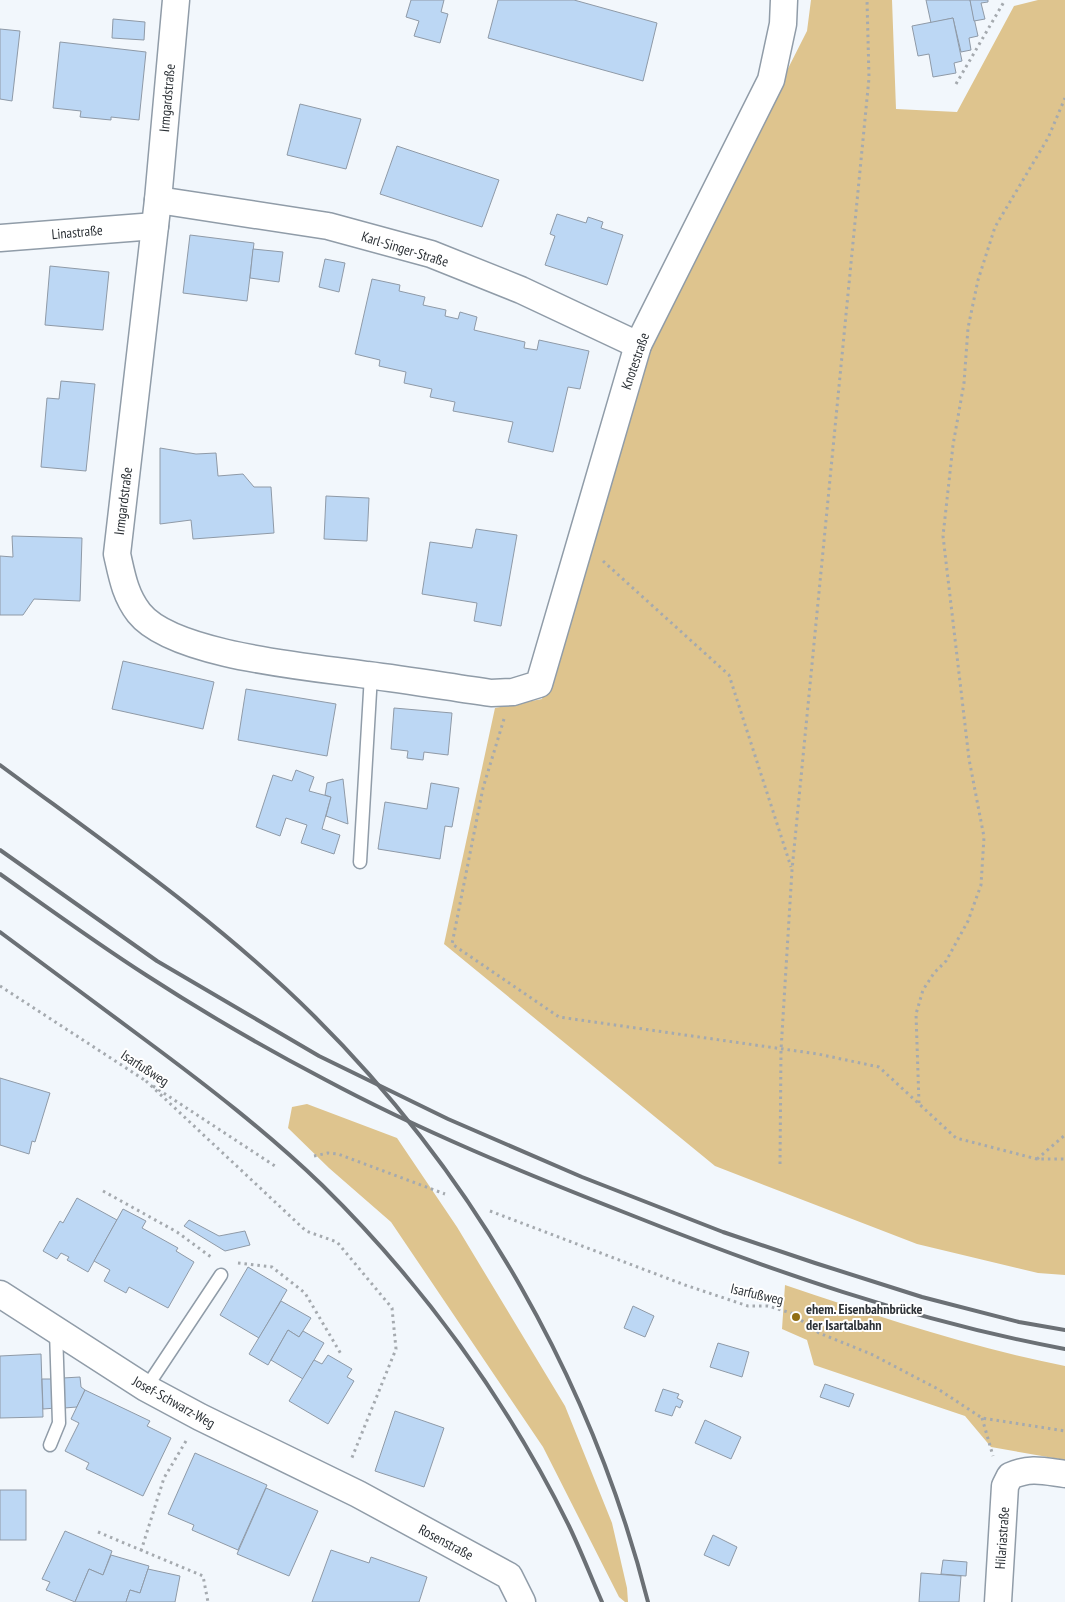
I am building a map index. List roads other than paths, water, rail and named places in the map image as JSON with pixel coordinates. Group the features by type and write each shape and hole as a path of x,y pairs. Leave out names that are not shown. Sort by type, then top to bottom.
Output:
{"street":[{"name":"Irmgardstraße","path":"176,0 158,200 117,554 124,588 140,614 162,632 204,648 254,659 491,692 512,692"},
{"name":"Knotestraße","path":"512,692 539,684 638,345 771,80 783,24 784,0"},
{"name":"Karl-Singer-Straße","path":"158,200 328,226 431,254 522,290 638,345"},
{"name":"Linastraße","path":"0,238 155,226"},
{"name":"Josef-Schwarz-Weg","path":"0,1294 146,1388 200,1417 349,1490"},
{"name":"Hilariastraße","path":"998,1602 1005,1486 1010,1476 1023,1470 1041,1470 1065,1474"},
{"name":"Rosenstraße","path":"349,1490 509,1576 522,1602"}],"lane":[{"path":"360,862 371,675"},
{"path":"146,1388 221,1275"},
{"path":"50,1445 59,1423 56,1331"}],"railway":[{"path":"0,765 162,885 279,982 373,1079 427,1145 476,1214 521,1287 560,1362 595,1440 624,1520 648,1602"},
{"path":"0,850 157,961 319,1056 448,1119 582,1177 723,1232 922,1297 1019,1322 1065,1330"},
{"path":"0,874 109,950 211,1016 324,1079 435,1134 588,1198 788,1274 897,1309 953,1324 1065,1349"},
{"path":"0,932 236,1109 301,1165 359,1223 428,1303 490,1389 545,1479 573,1535 602,1602"}],"place":[{"name":"ehem. Eisenbahnbrücke der Isartalbahn","path":"796,1317"}]}
